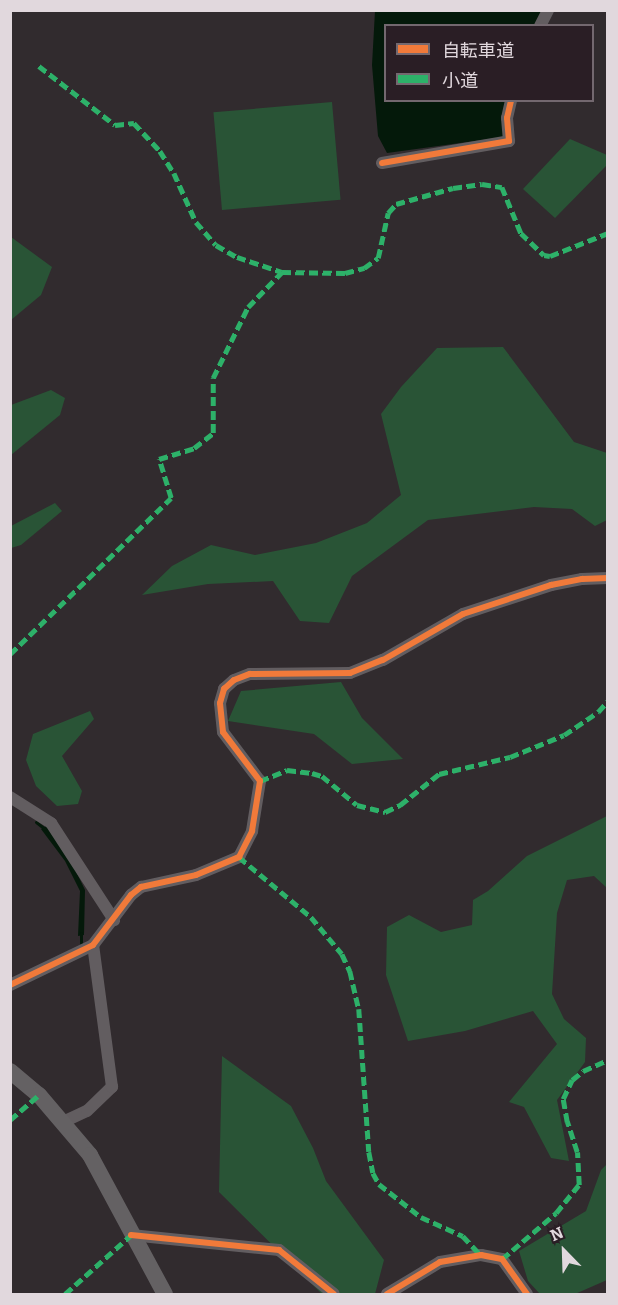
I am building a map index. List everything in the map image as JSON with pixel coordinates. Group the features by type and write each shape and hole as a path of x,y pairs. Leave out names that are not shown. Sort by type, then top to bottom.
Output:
{"main road":[{"path":"10,1071 39,1095 90,1155 165,1294"}],"street":[{"path":"541,24 548,10"},
{"path":"382,163 509,141 507,118 511,102"},
{"path":"10,985 93,945 131,895 141,887 196,875 239,857 252,831 260,781 223,732 220,703 224,689 234,680 250,674 350,673 383,660 463,614 551,585 582,579 608,578"},
{"path":"10,797 51,823 114,920"},
{"path":"63,1122 87,1111 112,1088 93,945"},
{"path":"132,1235 279,1250 334,1294"},
{"path":"387,1294 440,1262 480,1255 502,1259 527,1294"}],"green space":[{"path":"332,102 341,200 222,210 213,112"},
{"path":"570,139 607,155 607,165 555,218 523,189"},
{"path":"11,237 52,267 41,295 11,320"},
{"path":"503,347 574,442 607,453 607,520 595,526 572,509 534,507 428,520 352,576 329,623 300,621 273,581 208,584 142,595 172,566 211,545 255,555 316,543 367,523 401,495 381,414 401,387 437,348"},
{"path":"51,390 65,398 60,415 11,455 11,405"},
{"path":"55,503 62,511 21,545 11,548 11,526"},
{"path":"341,682 362,718 403,759 352,764 314,734 228,721 241,691"},
{"path":"90,711 94,719 62,756 82,791 78,804 57,806 36,786 26,760 33,734"},
{"path":"607,816 607,888 594,876 567,880 557,913 552,994 564,1019 586,1038 585,1062 557,1100 569,1161 551,1158 524,1107 509,1102 557,1044 533,1011 465,1031 408,1041 386,975 387,927 409,915 441,932 472,925 473,900 488,891 527,856"},
{"path":"222,1056 291,1106 313,1148 326,1181 384,1260 375,1294 322,1294 219,1192"},
{"path":"607,1164 607,1280 575,1294 540,1294 528,1281 519,1251 586,1211 601,1170"}],"shaded area":[{"path":"375,11 544,11 535,24 384,24 384,102 506,102 504,137 387,153 378,136 372,65"},
{"path":"46,826 70,859 85,890 84,935 78,936 80,891 65,861 41,829"}],"waterway":[{"path":"36,822 45,829"},
{"path":"81,933 81,943"}],"marked path":[{"path":"39,66 115,125 134,123 160,151 174,173 196,222 216,245 237,257 282,272 345,273 364,268 378,258 388,213 396,204 453,188 482,184 502,187 521,233 544,255 550,256 608,233"},
{"path":"10,654 171,498 159,459 194,448 213,433 213,378 248,307 282,272"},
{"path":"260,781 287,770 312,773 322,776 357,805 385,812 400,805 439,774 510,757 564,735 598,712 608,701"},
{"path":"239,857 311,917 342,954 350,971 359,1009 369,1152 373,1173 379,1184 421,1217 463,1236 481,1255"},
{"path":"502,1259 556,1213 579,1185 577,1152 567,1122 563,1099 572,1080 583,1071 608,1060"},
{"path":"10,1120 39,1095"},
{"path":"65,1294 131,1235"}],"cycle path":[{"path":"382,163 509,141 507,118 511,102"},
{"path":"10,985 93,945 131,895 141,887 196,875 239,857 252,831 260,781 223,732 220,703 224,689 234,680 250,674 350,673 383,660 463,614 551,585 582,579 608,578"},
{"path":"131,1235 279,1250 334,1294"},
{"path":"387,1294 440,1262 481,1255 502,1259 527,1294"}]}
